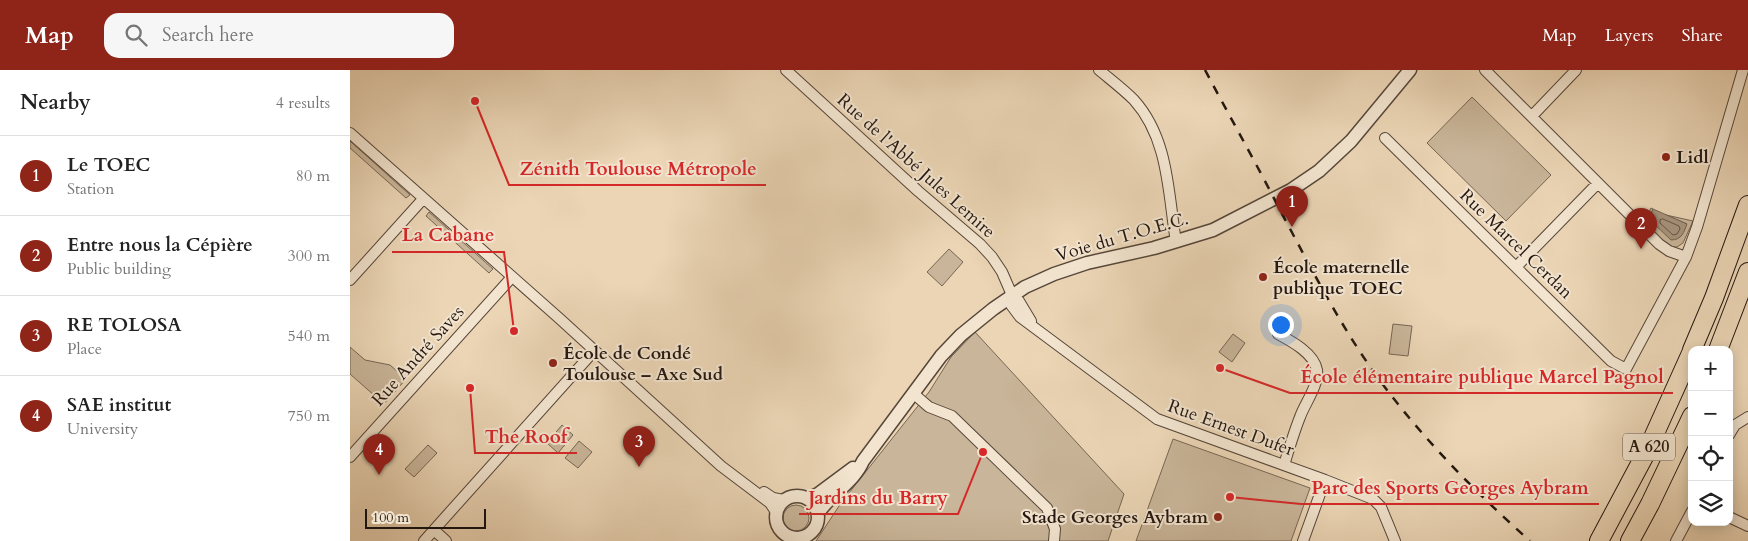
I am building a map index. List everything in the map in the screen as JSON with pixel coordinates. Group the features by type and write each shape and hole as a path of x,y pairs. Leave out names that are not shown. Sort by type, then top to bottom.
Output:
{"highway":[{"name":"A 620","path":"1694,346 1714,298 1748,205"},
{"path":"1720,346 1748,272"},
{"name":"A 620","path":"1600,541 1647,451 1688,359"},
{"name":"A 620","path":"1630,541 1673,459 1688,425"}],"street":[{"name":"Rue de l'Abbé Jules Lemire","path":"786,70 918,191 980,244 1002,272 1012,295"},
{"path":"1099,70 1134,100 1158,137 1168,178 1176,242"},
{"name":"Voie du T.O.E.C.","path":"808,499 818,494 863,461 941,356 961,335 1012,295 1054,274 1087,263 1176,242 1212,230 1240,217 1305,181 1351,141 1410,70"},
{"path":"1485,70 1659,244 1669,251 1686,257 1697,228 1743,70"},
{"path":"1532,116 1576,70"},
{"path":"350,134 721,466 770,503 776,512 776,524 782,537 797,540 812,533 816,527 818,513 808,499 796,496 784,500 774,498 746,481 690,434 676,425"},
{"name":"Rue Marcel Cerdan","path":"1386,138 1611,361 1626,369 1686,257"},
{"path":"1516,267 1598,183"},
{"path":"350,280 423,199"},
{"name":"Rue André Saves","path":"350,457 512,277"},
{"name":"Rue Ernest Dufer","path":"1012,295 1011,305 1020,317 1157,420 1373,499 1381,507 1395,541"},
{"path":"1278,334 1289,340 1310,357 1317,370 1316,382 1300,416 1284,465"},
{"path":"424,541 594,351"},
{"path":"914,394 929,407 952,416 1047,508 1056,529 1054,541"},
{"path":"1733,429 1748,417"},
{"name":"Voie du T.O.E.C.","path":"818,513 824,503 860,469 863,461"},
{"path":"1303,541 1325,480"},
{"path":"776,512 784,500"},
{"path":"1676,541 1688,518"},
{"path":"1733,519 1748,526"},
{"path":"434,530 446,541"}],"shaded area":[{"path":"1472,97 1551,175 1506,221 1427,143"},
{"path":"350,141 410,195 406,198 350,148"},
{"path":"1651,208 1653,209 1649,219 1687,224 1666,215 1693,221 1683,243 1677,247 1669,247 1644,223"},
{"path":"429,212 493,269 489,273 426,216"},
{"path":"949,249 963,262 942,286 927,272"},
{"path":"1393,324 1412,326 1408,356 1389,354"},
{"path":"975,332 1124,494 1108,541 816,541 841,503 929,392 951,357"},
{"path":"1233,334 1245,343 1232,362 1219,352"},
{"path":"350,347 365,360 390,365 406,379 384,404 350,374"},
{"path":"562,425 573,435 558,453 547,443"},
{"path":"1173,439 1310,488 1291,541 1136,541"},
{"path":"579,441 592,452 578,468 565,458"},
{"path":"428,445 437,453 414,477 405,469"},
{"path":"796,505 805,509 809,518 805,527 796,531 787,527 783,518 787,509"}],"water":[{"path":"1653,209 1687,224 1684,233 1678,239 1671,240 1649,219"}],"railway":[{"path":"1205,70 1323,290 1371,368 1406,414 1446,459 1530,541"}],"place":[{"name":"Zénith Toulouse Métropole","path":"475,101"},
{"name":"Lidl","path":"1666,157"},
{"name":"Le TOEC","path":"1292,227"},
{"name":"Entre nous la Cépière","path":"1641,249"},
{"name":"École maternelle publique TOEC","path":"1263,277"},
{"name":"La Cabane","path":"514,331"},
{"name":"École de Condé Toulouse – Axe Sud","path":"553,363"},
{"name":"École élémentaire publique Marcel Pagnol","path":"1220,368"},
{"name":"The Roof","path":"470,388"},
{"name":"Jardins du Barry","path":"983,452"},
{"name":"RE TOLOSA","path":"639,467"},
{"name":"SAE institut","path":"379,475"},
{"name":"Parc des Sports Georges Aybram","path":"1230,497"},
{"name":"Stade Georges Aybram","path":"1218,517"}]}
